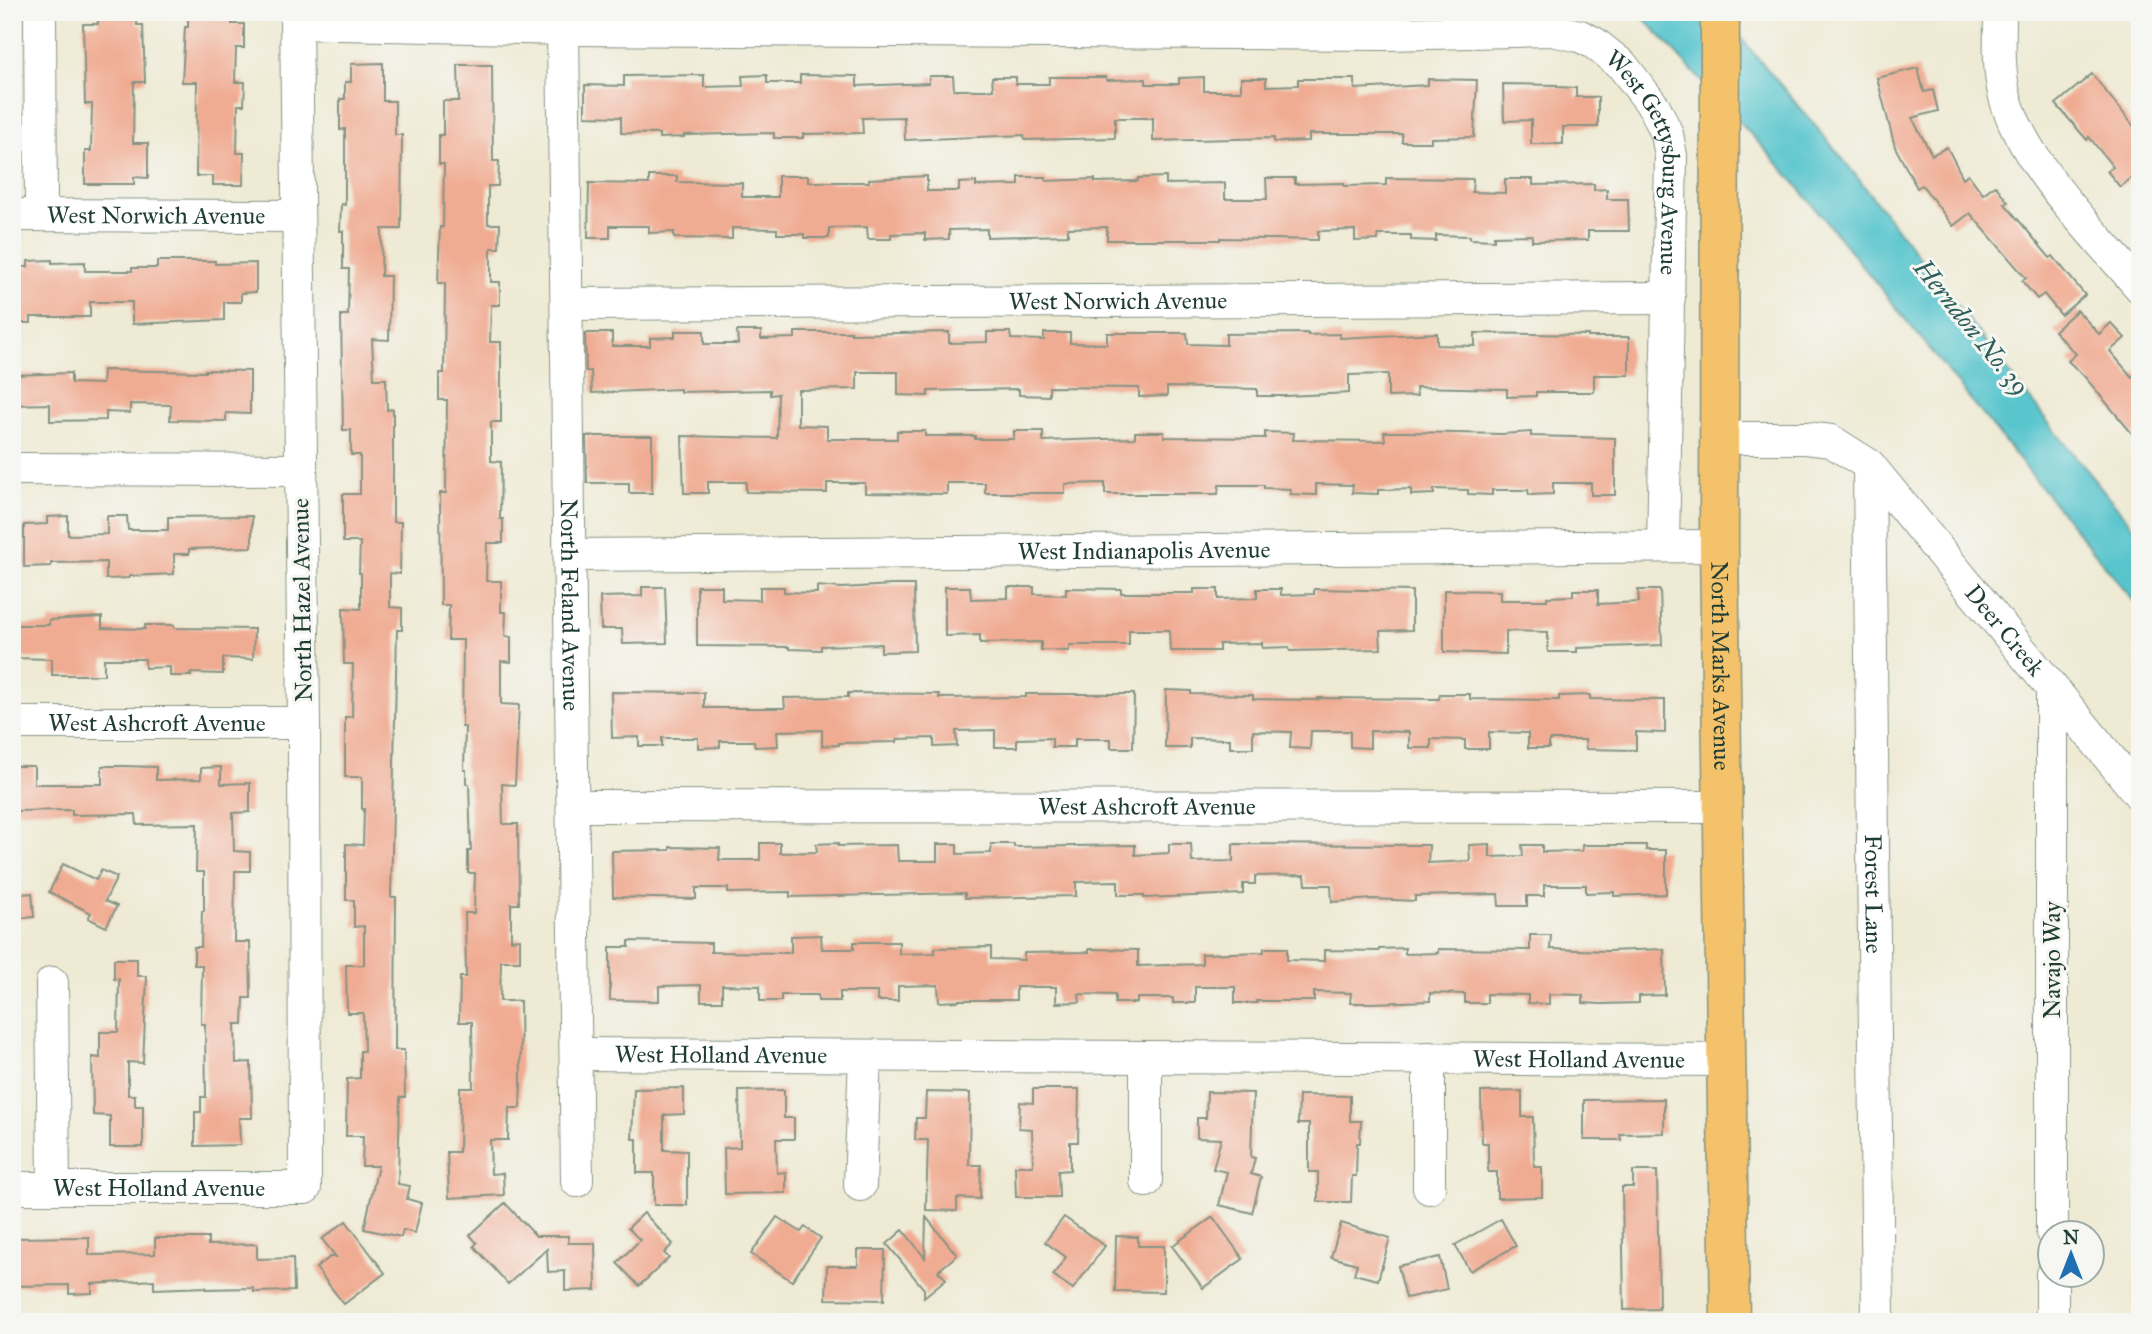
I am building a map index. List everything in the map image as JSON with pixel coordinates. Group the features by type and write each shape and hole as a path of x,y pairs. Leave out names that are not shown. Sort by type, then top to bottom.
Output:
{"main road":[{"name":"North Marks Avenue","path":"1720,12 1719,546 1730,1322"}],"street":[{"path":"26,215 40,12"},
{"path":"2000,12 2000,59 2004,92 2022,139 2044,173 2140,287"},
{"name":"West Gettysburg Avenue","path":"296,18 563,29 1387,23 1552,30 1580,36 1594,43 1622,65 1656,108 1667,134 1671,156 1663,545"},
{"name":"North Hazel Avenue","path":"296,18 304,723 305,1188"},
{"name":"North Feland Avenue","path":"563,29 577,1181"},
{"name":"West Norwich Avenue","path":"26,215 298,216"},
{"name":"West Norwich Avenue","path":"567,304 1669,298"},
{"name":"Deer Creek","path":"1719,438 1806,438 1831,441 1869,466 2140,795"},
{"name":"Forest Lane","path":"1869,466 1878,1322"},
{"path":"12,469 300,470"},
{"name":"West Indianapolis Avenue","path":"570,555 1719,546"},
{"name":"Navajo Way","path":"2052,688 2052,1218"},
{"name":"West Ashcroft Avenue","path":"12,723 304,723"},
{"name":"West Ashcroft Avenue","path":"573,806 1722,807"},
{"path":"52,983 54,1188"},
{"name":"West Holland Avenue","path":"576,1054 1728,1060"},
{"path":"860,1185 865,1056"},
{"path":"1146,1057 1146,1181"},
{"path":"1429,1058 1429,1188"},
{"name":"West Holland Avenue","path":"12,1188 305,1188"},
{"path":"2052,1288 2052,1322"}],"water":[{"name":"Herndon No. 39","path":"1638,12 1719,12 1838,153 2058,435 2140,535 2140,609 1792,179"}],"building":[{"path":"98,12 137,12 137,25 143,25 145,82 134,82 133,143 148,143 148,178 134,177 134,184 85,184 85,151 91,151 92,104 85,104 83,24 98,24"},
{"path":"188,12 232,12 232,24 244,24 244,48 236,48 235,82 245,82 244,105 238,105 237,153 244,153 243,185 213,185 213,176 196,176 197,82 182,82"},
{"path":"383,63 383,101 395,101 395,135 402,135 401,229 382,229 381,276 390,276 389,340 372,339 374,379 386,379 387,410 393,409 393,522 401,522 400,574 390,573 390,607 402,608 402,630 397,630 391,897 396,897 395,1050 404,1050 405,1097 400,1097 398,1184 410,1186 407,1199 422,1203 415,1233 403,1230 401,1237 364,1229 378,1166 362,1166 363,1136 346,1136 347,1079 360,1078 360,1051 364,1051 363,1013 347,1013 346,965 364,965 364,926 354,927 354,900 346,900 346,844 363,845 364,809 362,777 345,777 345,717 352,717 353,664 344,664 343,608 361,609 361,573 360,542 343,542 343,494 360,494 360,455 351,455 351,430 343,430 341,315 348,315 349,269 343,269 343,231 340,231 341,204 345,205 345,129 340,130 340,99 345,99 345,82 351,82 351,64"},
{"path":"458,65 492,65 493,161 499,161 498,186 488,186 488,224 500,224 499,248 491,248 491,282 500,282 500,305 491,305 490,342 501,342 501,422 491,422 491,461 501,462 500,519 503,519 503,543 487,543 486,581 501,581 501,612 506,612 505,636 511,637 511,662 501,661 501,704 519,705 515,785 502,784 503,824 518,824 519,904 511,904 511,940 520,939 520,961 501,961 500,1001 520,1001 521,1080 520,1108 509,1108 508,1140 490,1140 491,1174 503,1173 504,1195 449,1198 447,1152 459,1152 460,1088 473,1088 472,1022 459,1022 460,977 466,977 465,913 474,913 475,873 468,873 468,851 471,851 469,784 466,784 464,770 465,727 462,727 463,640 448,640 449,605 441,605 440,493 446,493 447,400 439,400 439,373 444,373 445,283 438,283 440,227 443,227 444,164 439,164 439,135 443,135 443,101 459,101"},
{"path":"1918,68 1924,92 1933,90 1938,111 1912,118 1932,155 1947,147 1963,178 1968,174 1983,194 1995,185 2008,202 2005,204 2085,295 2061,315 2044,294 2037,299 2022,281 2026,278 1970,213 1953,226 1922,185 1917,188 1895,147 1877,78"},
{"path":"2092,74 2140,134 2140,171 2120,187 2107,171 2113,167 2089,137 2087,140 2056,104"},
{"path":"704,75 704,87 743,86 742,76 767,75 767,83 800,83 800,75 857,76 857,86 929,83 929,76 953,76 954,90 993,90 992,77 1016,77 1016,84 1049,84 1049,77 1106,77 1106,80 1146,79 1146,84 1179,84 1179,78 1204,77 1204,91 1241,91 1241,78 1266,78 1266,86 1298,85 1298,79 1355,79 1355,89 1428,85 1428,79 1477,80 1474,137 1431,138 1431,142 1402,142 1402,134 1309,134 1309,141 1274,142 1274,138 1153,141 1153,118 1115,118 1115,138 1025,140 1024,135 905,140 904,117 862,118 863,133 803,134 803,138 774,138 774,133 659,138 659,134 621,133 621,117 585,116 585,85 624,86 624,76"},
{"path":"1503,84 1557,85 1576,88 1576,97 1598,97 1598,127 1563,127 1563,144 1531,144 1531,120 1504,121"},
{"path":"649,176 677,176 677,182 742,183 742,197 778,197 778,176 808,176 808,182 869,182 869,179 927,176 927,191 959,191 959,183 976,182 976,186 1019,185 1019,177 1046,177 1046,181 1095,179 1095,182 1166,177 1166,184 1225,183 1225,199 1267,199 1266,178 1295,178 1295,184 1344,183 1344,186 1386,185 1386,178 1473,179 1472,192 1505,193 1505,179 1533,179 1533,185 1594,184 1594,190 1607,189 1607,199 1628,199 1629,231 1588,231 1588,240 1532,241 1532,235 1494,236 1494,240 1436,235 1436,241 1411,240 1411,235 1378,235 1378,240 1355,241 1355,230 1318,231 1318,240 1107,240 1107,227 1068,228 1068,235 987,237 987,229 949,230 949,239 925,240 925,233 891,234 891,239 868,239 867,227 829,228 829,238 777,234 777,229 732,228 732,239 674,238 674,232 649,233 649,226 610,226 610,238 588,238 589,183 649,184"},
{"path":"52,260 52,263 85,262 85,271 157,268 157,261 256,263 256,292 241,293 241,302 224,302 224,320 132,324 132,302 90,302 90,317 31,317 31,323 12,323 12,267 28,267 28,261"},
{"path":"2077,310 2099,334 2111,323 2125,338 2110,351 2132,377 2140,370 2140,443 2084,376 2068,361 2076,354 2054,331"},
{"path":"675,331 704,331 704,344 738,344 737,331 761,331 761,339 795,338 795,332 949,332 949,343 987,342 987,332 1010,332 1011,339 1044,340 1044,333 1070,333 1070,343 1107,344 1107,333 1187,333 1188,344 1226,345 1226,334 1339,334 1340,338 1437,333 1437,345 1475,346 1475,333 1588,335 1629,337 1629,375 1594,375 1594,392 1536,392 1536,396 1507,397 1507,389 1416,387 1417,396 1388,397 1388,374 1349,375 1349,393 1286,396 1257,396 1257,389 1167,387 1167,396 1139,397 1139,388 1049,387 1049,396 1019,395 1019,389 928,391 928,396 898,395 898,372 857,372 857,389 798,390 798,425 827,426 827,439 897,439 897,431 925,431 925,436 1014,439 1014,431 1043,431 1043,441 1135,438 1135,432 1164,432 1164,437 1265,438 1265,432 1294,433 1293,440 1385,441 1384,432 1531,432 1531,436 1615,438 1615,495 1591,495 1591,483 1553,483 1553,494 1529,495 1528,490 1492,490 1492,495 1468,494 1468,490 1434,489 1434,494 1411,495 1411,489 1378,490 1378,494 1352,493 1353,485 1316,484 1316,495 1290,494 1291,489 1264,488 1264,485 1219,485 1218,494 1105,494 1105,483 1065,484 1065,493 985,493 985,483 947,483 947,494 865,493 865,483 827,483 827,493 746,492 746,482 708,482 708,493 684,493 682,436 777,438 778,394 770,395 770,390 680,392 680,389 592,393 591,371 586,371 585,333 612,333 612,346 650,346 650,338 675,337"},
{"path":"103,370 250,371 250,414 226,413 226,421 170,420 171,405 130,404 130,413 106,412 106,420 50,421 50,404 12,405 12,375 71,373 71,383 102,384"},
{"path":"586,436 652,436 652,493 629,493 629,483 587,483"},
{"path":"68,516 68,535 107,534 107,516 127,516 128,530 168,530 168,517 252,516 252,547 189,549 189,554 174,554 174,574 129,578 106,579 106,562 51,563 51,566 24,567 24,525 47,524 47,517"},
{"path":"914,585 915,651 881,652 881,644 821,646 821,650 697,646 697,586 722,586 722,599 760,600 760,587 784,587 784,592 817,593 817,586 842,588"},
{"path":"642,587 665,587 667,643 623,644 622,629 601,629 600,597 642,596"},
{"path":"945,587 970,587 971,599 1008,598 1008,587 1034,587 1034,594 1066,595 1066,588 1121,589 1121,593 1194,593 1194,589 1218,589 1218,599 1257,598 1257,589 1281,589 1281,595 1314,594 1314,589 1412,591 1412,630 1380,631 1381,649 1290,651 1289,647 1262,648 1262,643 1219,644 1219,651 1170,651 1169,630 1129,630 1129,645 1069,645 1069,651 1041,650 1041,642 980,643 980,635 945,636"},
{"path":"1444,590 1500,591 1500,600 1547,600 1547,597 1573,596 1573,590 1598,590 1598,604 1639,602 1638,590 1660,590 1662,645 1577,648 1577,652 1548,652 1548,632 1506,631 1506,654 1444,652"},
{"path":"102,617 102,628 145,629 145,625 174,625 174,628 254,629 253,659 223,658 223,674 190,673 191,676 170,676 170,667 145,668 145,659 104,659 104,675 52,675 52,659 12,658 12,625 49,625 49,620"},
{"path":"1166,690 1191,691 1191,694 1253,695 1253,699 1439,699 1440,694 1470,694 1470,699 1559,700 1559,696 1590,695 1590,699 1665,700 1665,733 1636,732 1636,750 1586,749 1585,740 1549,740 1549,748 1528,748 1528,733 1489,732 1489,749 1465,749 1465,740 1431,739 1431,748 1409,748 1409,732 1370,731 1370,748 1350,747 1350,731 1311,731 1310,749 1290,748 1291,732 1253,731 1253,748 1230,748 1230,739 1190,738 1190,748 1165,748"},
{"path":"611,692 704,693 704,708 785,708 784,698 848,697 848,693 939,694 939,698 1026,697 1026,694 1134,694 1133,748 1111,748 1111,739 1075,739 1075,747 1052,747 1052,738 1017,739 1017,747 995,747 995,730 956,731 957,746 934,747 934,738 822,746 822,730 777,731 778,746 755,747 754,741 720,741 720,747 698,748 698,738 662,738 662,746 639,746 639,737 612,738"},
{"path":"14,766 34,766 34,784 102,784 102,766 156,767 156,780 201,779 201,768 221,767 221,784 250,783 250,812 233,813 234,851 250,852 250,871 235,871 234,942 250,942 251,998 244,998 243,1024 235,1024 236,1063 251,1062 252,1118 239,1118 240,1145 195,1146 195,1112 201,1112 201,1097 206,1097 205,1024 201,1024 202,965 194,965 194,947 201,947 204,911 204,872 196,872 197,824 137,825 136,814 72,815 72,810 15,811"},
{"path":"760,843 780,843 780,853 817,852 816,844 897,845 898,861 937,861 937,844 957,844 957,854 991,853 991,844 1014,844 1014,847 1135,845 1135,855 1169,853 1169,844 1191,844 1192,862 1233,861 1233,844 1429,845 1428,863 1470,861 1469,845 1490,844 1490,857 1523,856 1522,845 1542,845 1542,852 1582,851 1582,845 1646,845 1646,850 1666,850 1666,894 1614,896 1614,892 1586,893 1586,885 1544,885 1544,896 1527,896 1527,906 1499,906 1498,894 1415,896 1415,901 1373,899 1332,902 1331,885 1306,885 1305,875 1255,876 1255,884 1243,884 1243,894 1144,898 1144,895 1118,895 1118,881 1076,882 1076,896 965,898 965,893 790,897 790,892 728,893 728,888 696,888 696,899 613,897 612,851 670,850 670,847 720,848 719,860 760,860"},
{"path":"63,864 96,880 101,870 117,877 105,901 117,906 106,927 88,918 91,913 49,892"},
{"path":"32,893 34,917 13,919 12,895"},
{"path":"821,935 822,949 854,949 854,942 899,942 899,954 935,953 935,948 991,947 991,959 1024,960 1024,953 1089,952 1089,949 1138,950 1138,966 1202,964 1202,954 1264,952 1264,948 1287,948 1287,960 1324,961 1324,950 1379,951 1405,948 1405,954 1438,953 1438,949 1530,950 1530,935 1551,935 1550,949 1664,949 1665,995 1639,996 1639,1003 1601,1004 1583,1003 1583,995 1549,994 1549,1004 1528,1003 1528,995 1487,994 1487,1003 1465,1003 1465,994 1430,993 1430,1001 1350,1003 1351,993 1314,992 1314,1001 1235,1003 1235,987 1195,987 1195,1003 1173,1003 1173,998 1137,998 1137,1003 1115,1003 1115,995 1079,994 1080,1002 1056,1003 1056,987 1016,987 1016,1000 939,1002 938,985 898,986 898,1001 877,1001 877,992 840,992 840,1001 818,1001 818,995 781,995 781,1001 760,1001 760,986 722,985 722,1001 701,1001 701,985 659,986 659,1001 610,1000 610,947 629,947 629,941 711,943 711,952 791,953 791,936"},
{"path":"114,959 137,959 137,976 147,976 143,1063 128,1062 128,1095 135,1095 135,1106 143,1106 143,1147 110,1147 110,1116 93,1115 92,1057 100,1058 100,1032 118,1032 119,979 114,979"},
{"path":"684,1088 684,1114 664,1115 664,1150 687,1151 687,1205 654,1205 654,1173 637,1173 637,1139 632,1139 634,1089"},
{"path":"1033,1089 1079,1089 1078,1142 1070,1142 1070,1170 1058,1171 1059,1197 1016,1197 1015,1166 1033,1166 1032,1129 1019,1128 1020,1102 1033,1103"},
{"path":"784,1090 784,1118 794,1118 794,1139 776,1139 777,1173 786,1172 786,1193 725,1194 724,1148 740,1147 739,1091"},
{"path":"1522,1091 1522,1117 1533,1117 1534,1167 1542,1167 1542,1197 1497,1198 1497,1172 1488,1172 1488,1143 1482,1143 1481,1092"},
{"path":"926,1092 970,1093 969,1165 981,1165 980,1199 957,1198 957,1211 926,1210 928,1140 915,1140 916,1118 925,1118"},
{"path":"1207,1092 1253,1093 1251,1157 1255,1158 1251,1174 1261,1177 1252,1213 1219,1205 1227,1172 1213,1169 1221,1139 1197,1138 1197,1118 1206,1118"},
{"path":"1299,1095 1350,1096 1350,1121 1361,1121 1356,1176 1352,1176 1351,1202 1318,1202 1318,1172 1309,1172 1309,1124 1298,1124"},
{"path":"1664,1099 1664,1133 1620,1134 1621,1140 1584,1140 1584,1100"},
{"path":"1633,1171 1657,1171 1659,1309 1624,1310 1622,1187 1633,1187"},
{"path":"505,1203 536,1236 568,1236 568,1243 595,1243 596,1290 565,1291 565,1271 548,1272 547,1249 508,1284 474,1246 477,1243 470,1235"},
{"path":"644,1213 673,1244 664,1253 669,1258 639,1286 617,1263 640,1240 628,1228"},
{"path":"777,1217 801,1232 805,1227 821,1238 792,1281 751,1254"},
{"path":"926,1217 957,1255 938,1271 946,1279 924,1297 924,1289 887,1244 903,1230 925,1258"},
{"path":"1064,1217 1105,1246 1073,1289 1053,1275 1066,1257 1045,1242"},
{"path":"1213,1217 1243,1259 1203,1288 1172,1246"},
{"path":"1501,1219 1516,1246 1470,1271 1455,1245"},
{"path":"346,1221 385,1273 344,1304 316,1268 330,1257 336,1257 322,1239"},
{"path":"1341,1223 1390,1238 1378,1280 1354,1274 1357,1264 1331,1257"},
{"path":"1116,1236 1138,1237 1138,1246 1164,1246 1164,1292 1115,1291"},
{"path":"89,1237 89,1255 155,1254 155,1238 208,1238 208,1245 257,1244 257,1259 293,1258 294,1291 254,1292 253,1288 206,1287 154,1289 154,1280 92,1284 92,1293 69,1294 69,1285 12,1286 12,1238"},
{"path":"858,1250 885,1250 884,1300 826,1299 827,1266 858,1266"},
{"path":"1440,1257 1447,1289 1406,1298 1398,1266"}]}
